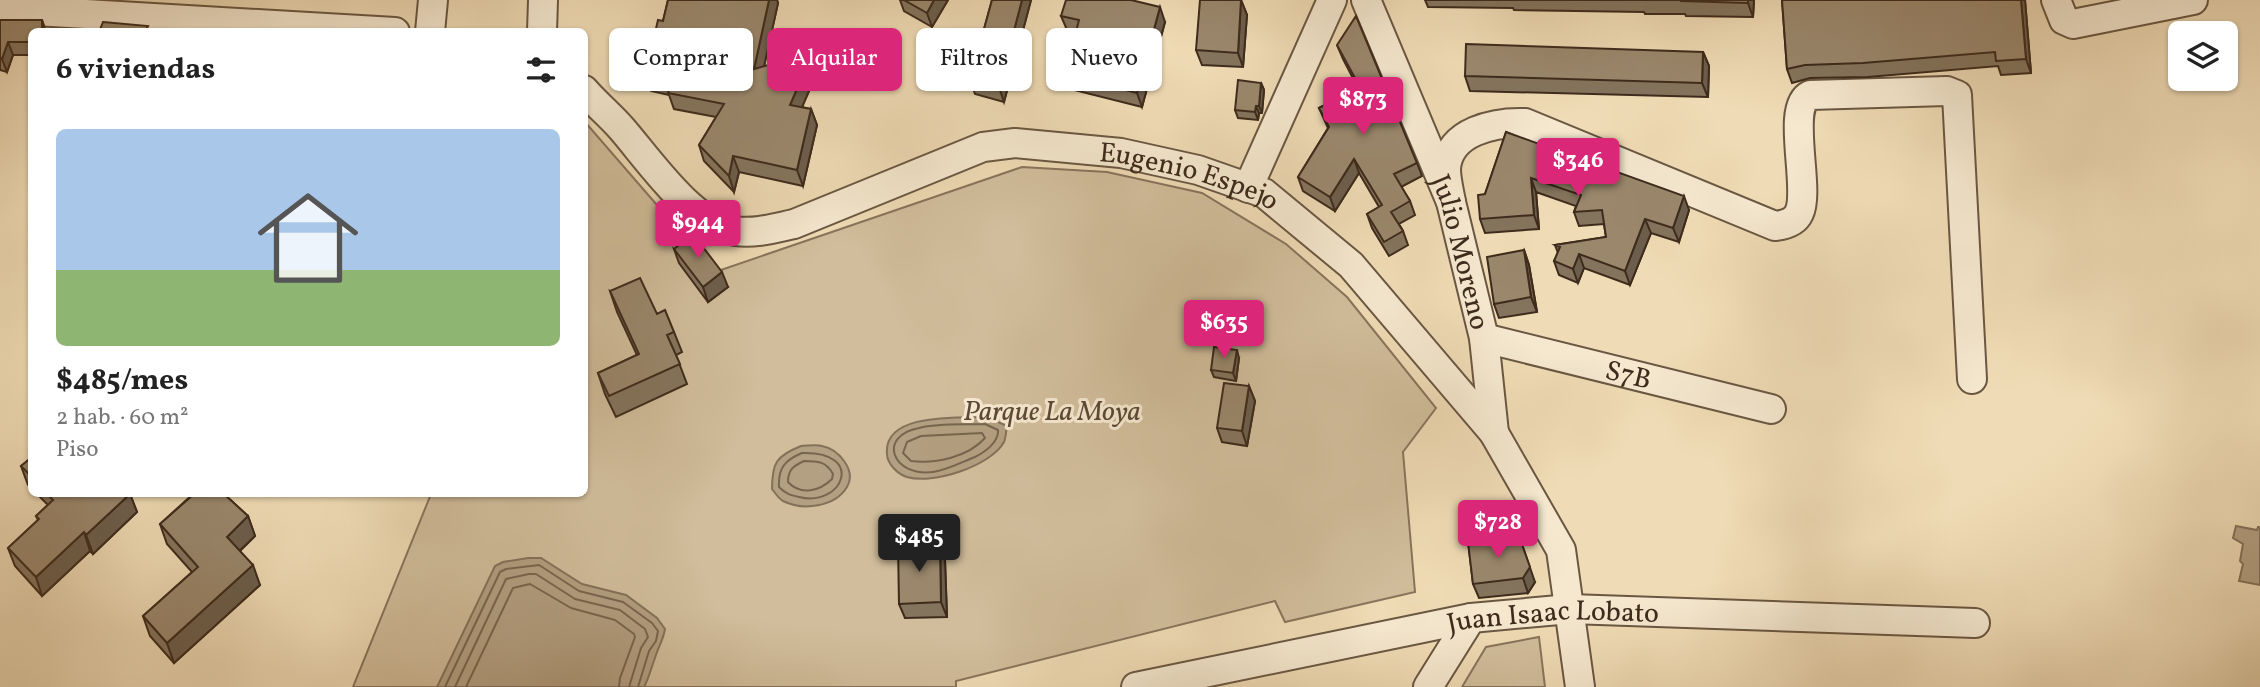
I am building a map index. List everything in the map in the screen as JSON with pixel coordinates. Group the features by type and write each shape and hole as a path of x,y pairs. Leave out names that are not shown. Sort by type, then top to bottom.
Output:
{"street":[{"path":"430,28 433,0"},
{"path":"542,28 543,0"},
{"path":"1248,188 1332,0"},
{"name":"Julio Moreno","path":"1366,0 1451,202 1484,338 1494,433"},
{"path":"2056,0 2064,20 2073,24 2193,0"},
{"path":"0,9 327,28"},
{"path":"1451,202 1446,167 1451,152 1462,138 1505,122 1525,123 1775,226 1783,225 1792,221 1799,213 1799,120 1800,104 1806,96 1947,91 1956,95 1972,379"},
{"name":"Eugenio Espejo","path":"588,94 622,128 648,162 701,216 734,231 763,231 794,224 983,147 1015,143 1121,153 1198,170 1264,193 1351,265 1494,433 1561,550 1580,687"},
{"name":"S7B","path":"1484,338 1772,409"},
{"name":"Juan Isaac Lobato","path":"1136,687 1471,618 1570,609 1975,623"},
{"path":"1428,687 1471,618"}],"green space":[{"name":"Parque La Moya","path":"588,125 715,272 1022,167 1107,172 1202,193 1286,244 1347,297 1436,408 1403,452 1415,592 1285,622 1275,601 956,681 956,687 353,687 430,497 588,497"},
{"path":"1539,637 1545,687 1462,687 1486,647"}],"water":[{"path":"987,417 1007,426 1005,440 997,451 974,466 945,476 918,479 900,473 889,461 889,440 897,431 910,424 942,418"},
{"path":"817,445 840,456 850,474 842,494 827,503 800,506 783,501 772,489 777,461 801,446"},
{"path":"2236,526 2257,530 2260,527 2260,585 2239,581 2243,564 2240,561 2243,544 2233,538"},
{"path":"528,558 541,558 582,584 626,595 657,618 665,629 644,687 437,687 495,566"}],"building":[{"path":"668,0 769,0 754,69 767,65 767,91 796,91 790,105 811,109 797,170 733,156 729,176 699,145 724,104 668,93 753,91 753,28 656,28 658,20 663,21"},
{"path":"904,0 934,0 927,13"},
{"path":"992,0 1022,0 1015,28 984,28"},
{"path":"1066,0 1131,0 1160,7 1154,28 1077,28 1079,20 1061,16"},
{"path":"1200,0 1241,0 1238,53 1196,50"},
{"path":"1748,0 1748,3 1681,1"},
{"path":"1782,0 2021,0 2026,59 1996,61 1995,52 1805,65 1787,69"},
{"path":"1356,16 1417,163 1394,174 1410,201 1391,212 1403,231 1384,242 1367,214 1382,205 1354,159 1330,197 1298,177 1329,127 1319,108 1360,87 1337,45"},
{"path":"0,20 42,20 42,28 28,28 28,42 8,42 2,59"},
{"path":"103,22 148,26 147,28 101,28"},
{"path":"1466,44 1703,52 1702,83 1465,76"},
{"path":"1238,80 1261,83 1259,106 1256,106 1255,112 1235,110"},
{"path":"1506,132 1684,196 1673,228 1645,219 1625,271 1579,254 1573,269 1554,261 1560,247 1555,245 1606,237 1602,210 1574,212 1581,195 1531,178 1534,215 1480,219 1478,195 1485,194"},
{"path":"693,234 722,272 703,287 674,249"},
{"path":"1524,250 1531,297 1494,304 1487,257"},
{"path":"640,278 657,314 665,310 674,332 667,335 680,364 609,396 598,373 639,354 610,291"},
{"path":"1214,347 1237,350 1233,373 1211,370"},
{"path":"1224,383 1249,386 1242,431 1217,428"},
{"path":"28,460 28,473 21,466"},
{"path":"50,497 127,497 36,577 8,548 39,519 36,516 53,500"},
{"path":"191,497 227,497 248,516 227,537 253,565 167,643 143,616 198,567 160,524"},
{"path":"1519,536 1530,567 1523,578 1473,584 1468,542"},
{"path":"940,545 941,602 899,604 898,546"}]}
